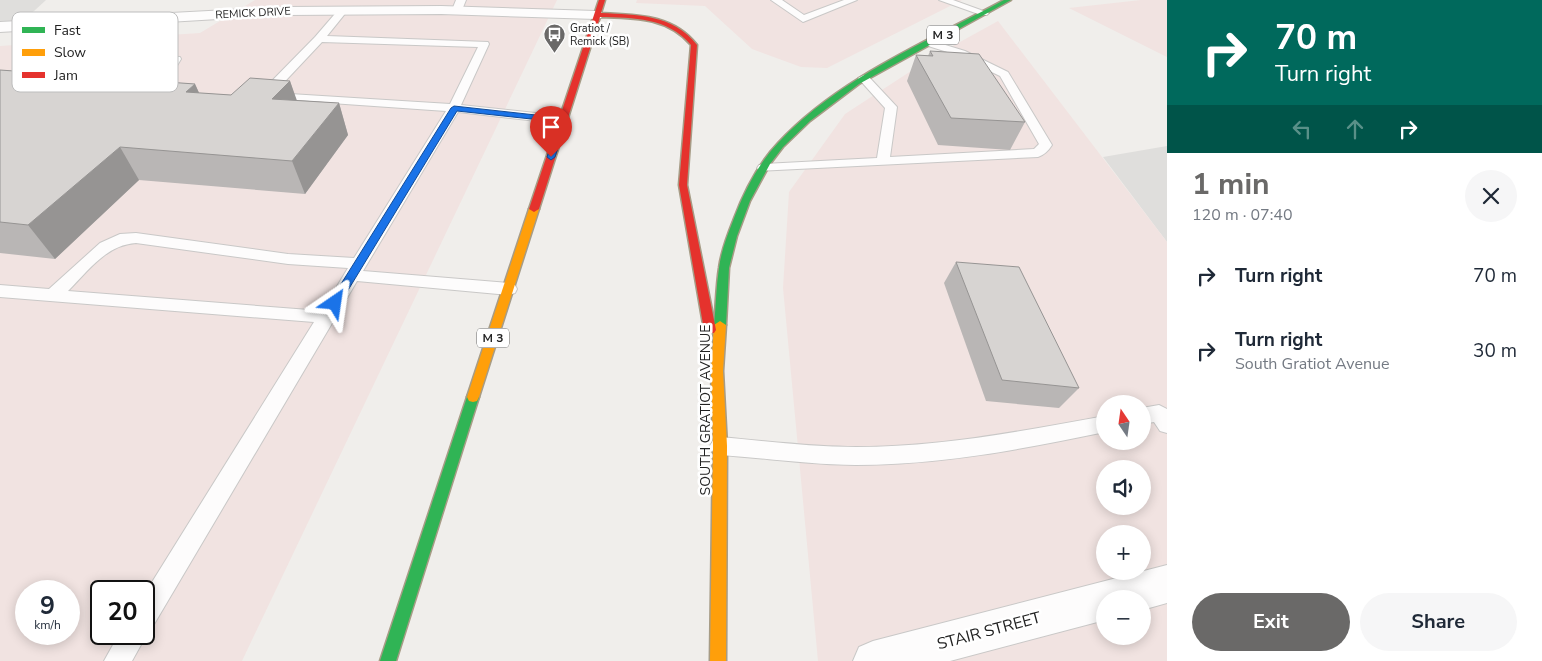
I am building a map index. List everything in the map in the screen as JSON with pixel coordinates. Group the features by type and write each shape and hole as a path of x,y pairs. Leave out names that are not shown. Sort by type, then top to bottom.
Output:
{"main road":[{"name":"M 3","path":"388,661 602,0"},
{"name":"SOUTH GRATIOT AVENUE","path":"718,661 720,446 718,371 724,268 732,236 742,210 764,168 780,145 834,97 864,78 1008,0"},
{"path":"596,15 640,18 673,24 684,30 691,37 694,45 683,185 718,371"}],"street":[{"name":"REMICK DRIVE","path":"178,17 459,5 596,15"},
{"path":"1145,590 1167,584"},
{"name":"STAIR STREET","path":"873,661 1096,603"}],"lane":[{"path":"776,0 803,19 852,0"},
{"path":"944,0 984,13"},
{"path":"266,95 319,39 343,10"},
{"path":"155,600 454,108 484,44 319,39"},
{"path":"764,168 1038,153 1046,145 1004,74 961,53 929,43"},
{"path":"864,78 891,107 883,162"},
{"path":"0,97 12,89"},
{"path":"162,92 181,96"},
{"path":"247,98 266,95 454,108 563,120"},
{"path":"53,295 105,246 120,239 136,238 509,289"},
{"path":"0,291 326,317"},
{"path":"720,446 854,456 904,455 1096,426"},
{"path":"117,661 127,645"}],"shaded area":[{"path":"0,0 46,0 32,12 12,12 12,25 0,32"},
{"path":"255,0 557,0 242,661 0,661 0,46 12,45 12,92 178,92 178,34 200,33"},
{"path":"637,0 962,0 827,68 801,67 752,49 705,6 636,3"},
{"path":"1141,0 1167,0 1167,57 1069,8"},
{"path":"998,21 1167,242 1167,661 818,661 783,288 789,192 845,114 931,58"},
{"path":"1167,146 1167,242 1103,157"}],"building":[{"path":"930,51 979,54 1025,122 951,118 916,55 933,56"},
{"path":"0,70 12,71 12,92 178,92 178,83 195,84 186,92 231,95 250,78 290,81 272,99 339,103 292,161 120,147 28,225 0,222"},
{"path":"956,262 1019,267 1079,388 1002,380"}],"traffic: fast":[{"path":"720,325 724,268 732,236 745,201 766,163 780,145 807,119 856,82 1008,0"},
{"path":"388,661 473,397"}],"traffic: slow":[{"path":"473,397 534,209"},
{"path":"718,661 720,446 717,371 720,325"}],"traffic: jam":[{"path":"534,209 602,0"},
{"path":"596,15 636,17 663,22 675,27 694,45 683,185 710,330"}],"place":[{"name":"Gratiot / Remick (SB)","path":"554,53"}],"route":[{"path":"335,303 454,108 563,120 551,157"}]}
